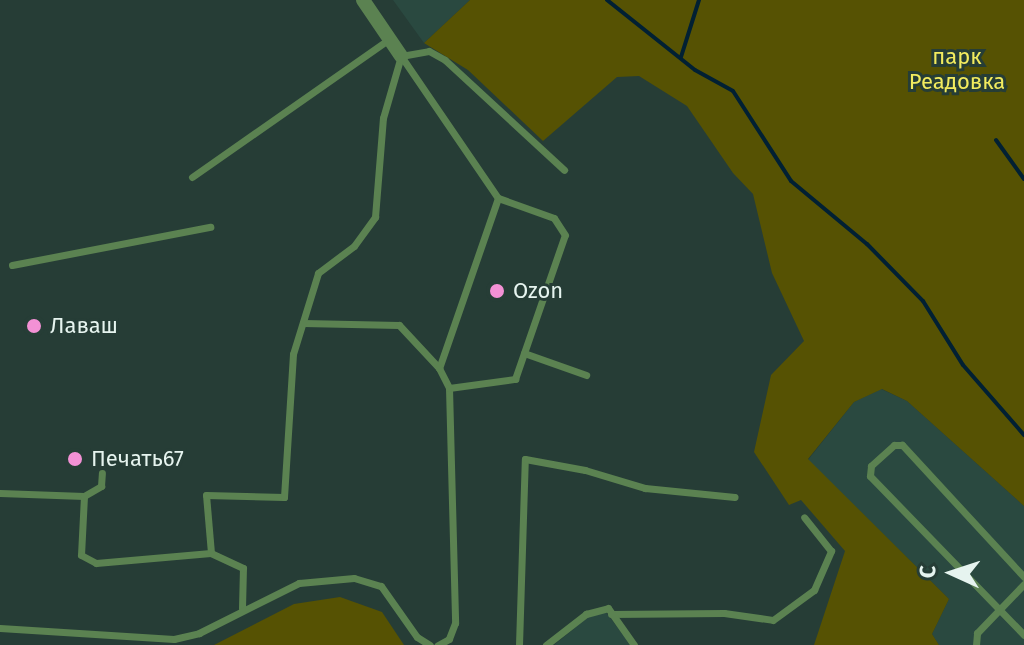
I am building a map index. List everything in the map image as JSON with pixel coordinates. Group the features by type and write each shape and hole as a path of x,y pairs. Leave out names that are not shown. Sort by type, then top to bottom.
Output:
{"street":[{"path":"363,0 401,56"}],"lane":[{"path":"192,177 389,39"},
{"path":"401,56 429,51 445,60 564,170"},
{"path":"401,56 498,198 554,218 565,235 515,379 449,388"},
{"path":"211,553 206,495 284,497 293,354 318,273 354,246 375,217 383,118 401,56"},
{"path":"439,368 498,198"},
{"path":"12,265 210,227"},
{"path":"303,323 399,325 439,368 449,388 455,623 449,639 438,645"},
{"path":"524,353 586,375"},
{"path":"1024,577 902,445 894,445 871,466 870,476 1024,635"},
{"path":"519,645 525,459 585,470 645,488 735,497"},
{"path":"0,493 84,496 101,486 102,473"},
{"path":"84,496 81,555 96,563 211,553 243,568 242,608"},
{"path":"611,614 724,613 773,620 814,590 831,551 804,517"},
{"path":"0,628 174,639 199,633 242,608 299,583 354,578 381,586 417,637 430,645"},
{"path":"976,645 977,633 1024,584"},
{"path":"546,645 586,614 608,608 634,645"}],"shaded area":[{"path":"393,0 470,0 424,43"},
{"path":"881,389 907,401 1024,506 1024,645 939,645 932,634 949,599 808,460 854,402"},
{"path":"605,611 631,645 554,645 587,618"}],"green space":[{"name":"парк Реадовка","path":"470,0 1024,0 1024,506 907,401 882,389 854,402 808,459 949,599 932,634 939,645 814,645 845,551 801,500 789,505 754,452 771,375 804,341 772,273 753,194 733,173 687,106 639,76 617,77 543,141 468,70 424,43"},
{"path":"340,597 382,612 404,645 214,645 294,604"}],"waterway":[{"path":"607,0 695,70 733,91 791,181 867,244 923,301 963,365 1024,435"},
{"path":"681,57 699,0"},
{"path":"996,140 1024,179"}],"place":[{"name":"Ozon","path":"497,291"},
{"name":"Лаваш","path":"34,326"},
{"name":"Печать67","path":"75,459"}]}
